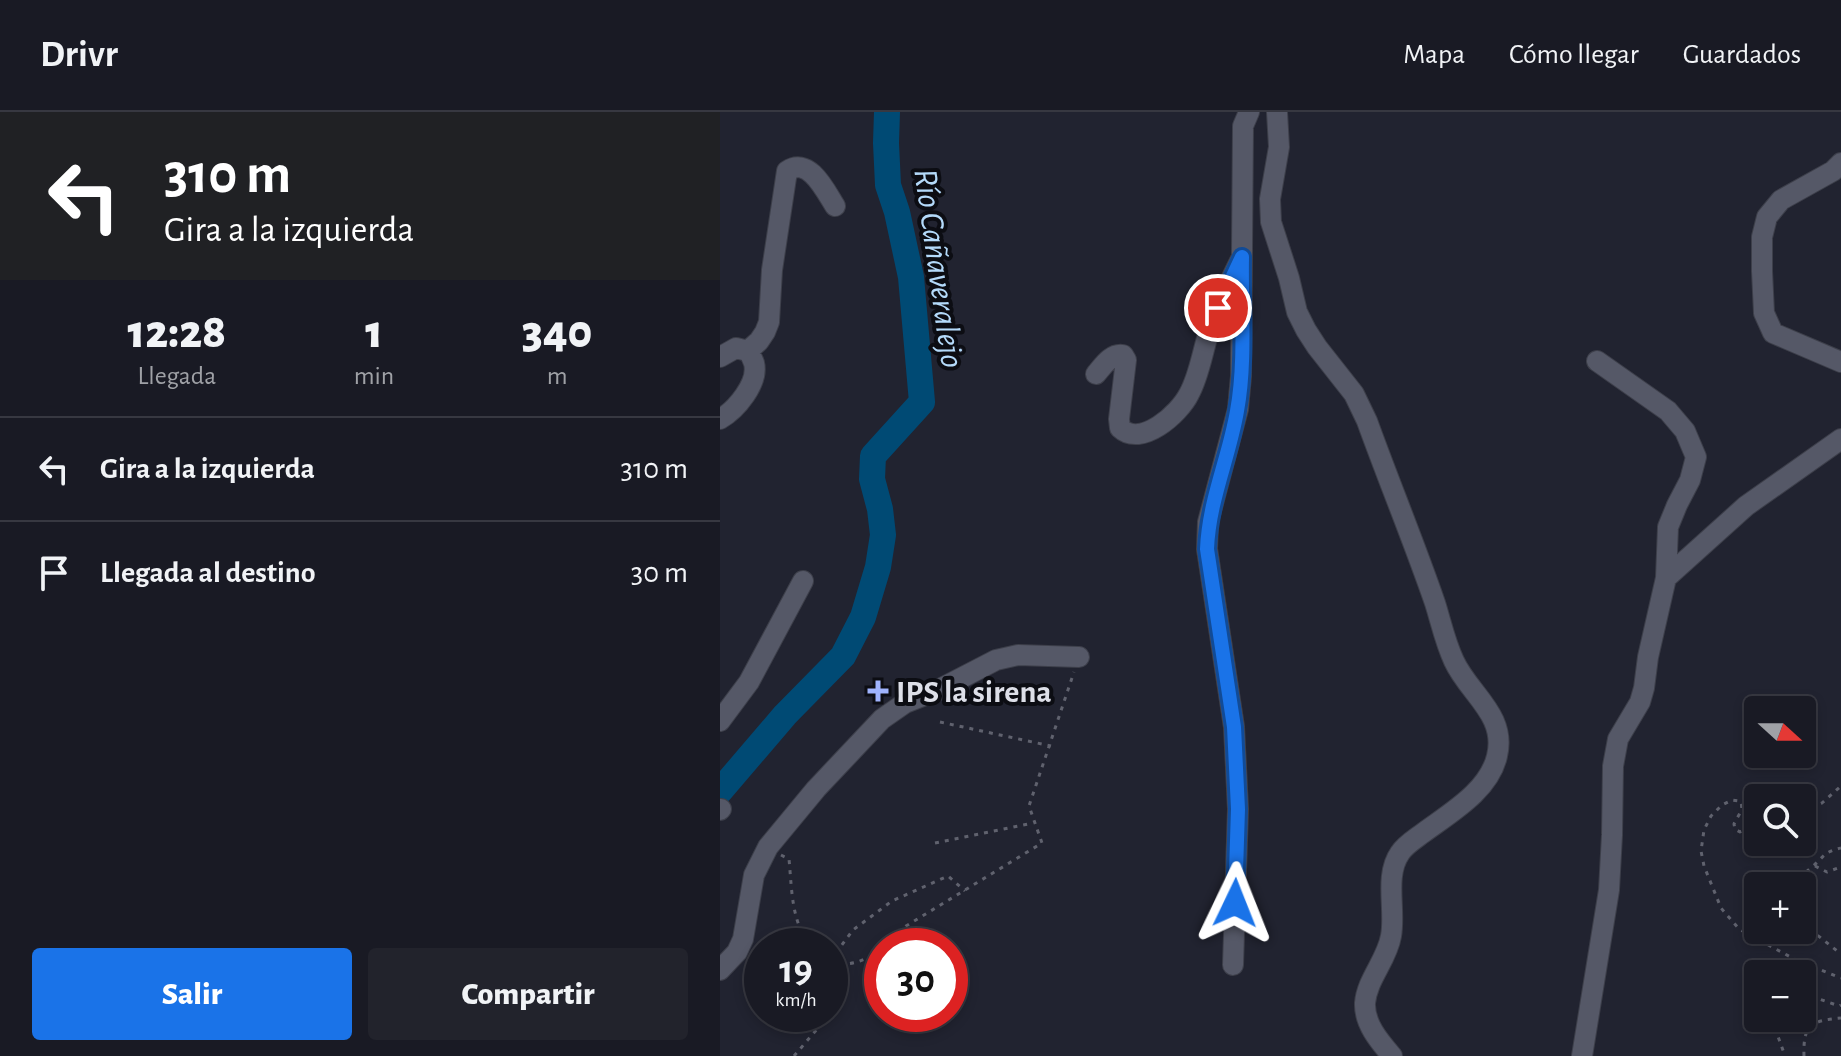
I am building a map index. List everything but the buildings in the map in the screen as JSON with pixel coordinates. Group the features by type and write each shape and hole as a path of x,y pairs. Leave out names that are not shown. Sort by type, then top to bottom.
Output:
{"street":[{"path":"1233,965 1238,809 1234,727 1207,549 1208,522 1238,409 1241,376 1243,126 1249,112"},
{"path":"1277,112 1279,147 1270,199 1271,222 1297,312 1317,347 1354,394 1455,663 1497,724 1500,742 1490,775 1471,797 1401,851 1394,864 1391,937 1365,1004 1368,1023 1392,1056"},
{"path":"1841,163 1833,171 1781,200 1767,217 1762,237 1764,313 1773,333 1841,362"},
{"path":"748,351 765,332 769,322 772,270 787,171 801,166 810,171 835,206"},
{"path":"1096,374 1112,357 1123,355 1126,360 1120,428 1125,433 1135,435 1164,423 1189,395 1218,308 1242,257"},
{"path":"720,357 736,348 748,351 755,373 740,402 720,419"},
{"path":"1582,1056 1609,890 1613,766 1618,739 1640,702 1644,688 1666,578 1668,527 1690,480 1696,457 1685,431 1668,411 1597,361"},
{"path":"1666,578 1746,506 1841,439"},
{"path":"720,721 749,682 803,581"},
{"path":"720,970 737,952 743,939 754,875 768,847 816,789 882,719 905,703 996,660 1018,655 1079,657"}],"path":[{"path":"904,928 1042,843 1029,806 1079,657"},
{"path":"940,722 1051,746"},
{"path":"1816,805 1841,786"},
{"path":"1744,830 1735,829 1742,804 1732,800 1711,816 1704,830 1701,851 1704,866 1721,908 1739,929 1796,960 1841,978"},
{"path":"935,843 1034,823"},
{"path":"1805,872 1831,850 1841,848"},
{"path":"789,859 793,907 799,928"},
{"path":"1814,866 1827,872 1841,867"},
{"path":"848,937 892,901 948,876 965,891"},
{"path":"1816,934 1841,954"},
{"path":"1816,998 1841,1005"},
{"path":"1804,1056 1803,1037 1809,1026 1822,1020 1841,1018"},
{"path":"794,1056 815,1032"},
{"path":"1776,1032 1785,1056"}],"waterway":[{"name":"Río Cañaveralejo","path":"720,791 785,715 843,656 863,617 878,567 883,535 872,479 873,456 922,402 911,277 888,185 887,112"}],"place":[{"name":"IPS la sirena","path":"878,691"}],"route":[{"path":"1218,308 1242,257 1238,409 1208,522 1207,549 1234,727 1238,809 1235,903"}]}
